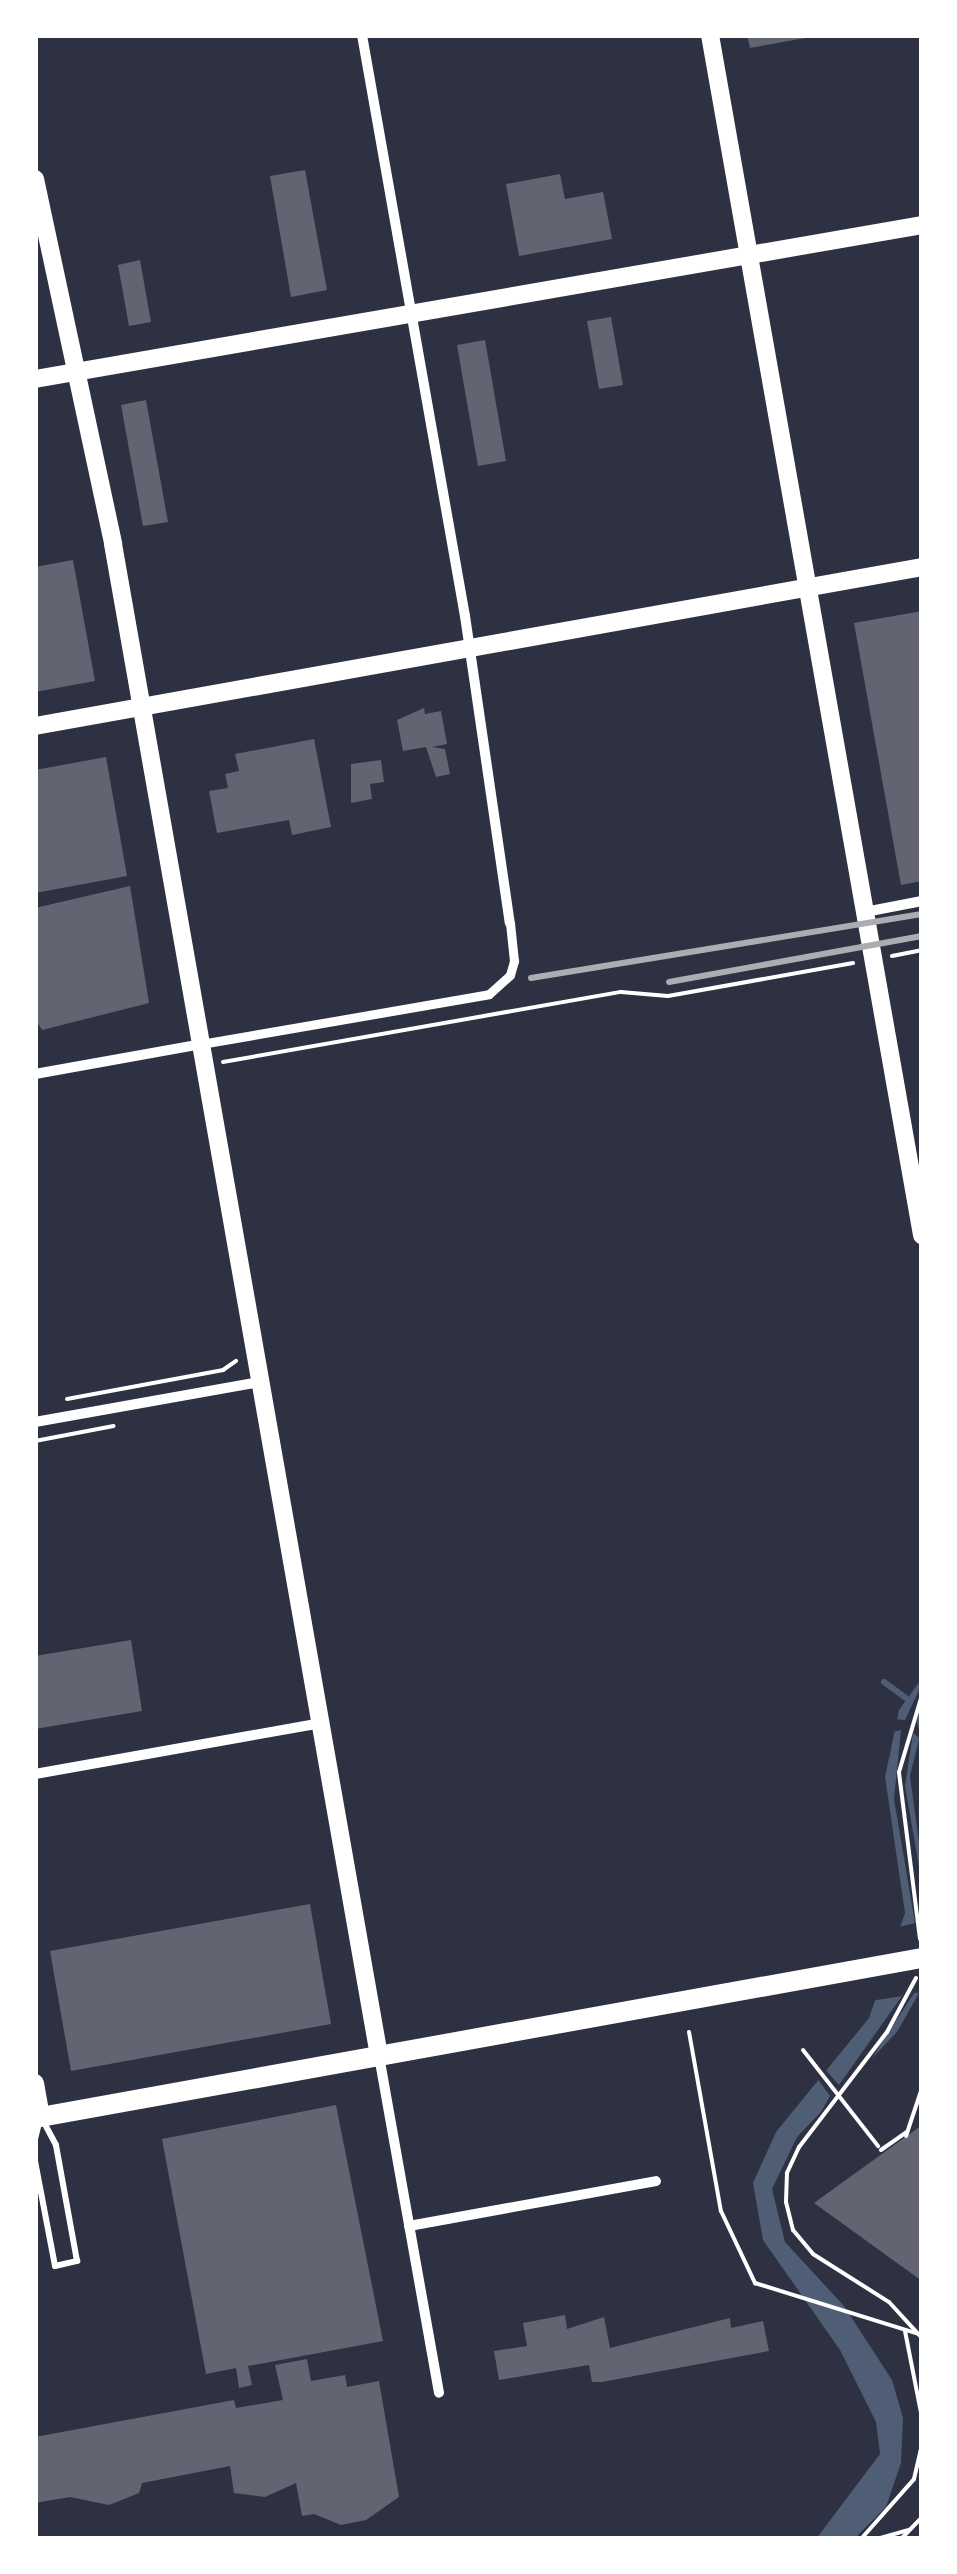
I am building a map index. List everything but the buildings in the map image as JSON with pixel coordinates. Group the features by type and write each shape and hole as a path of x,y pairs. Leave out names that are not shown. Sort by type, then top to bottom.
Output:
{"main road":[{"path":"710,35 922,1235"},
{"path":"35,179 141,707 380,2056"},
{"path":"35,379 922,224"},
{"path":"35,726 922,567"},
{"path":"35,2083 38,2117 922,1958"}],"street":[{"path":"35,1074 489,994 510,976 510,923 469,648 362,35"},
{"path":"865,912 922,901"},
{"path":"35,1422 260,1382"},
{"path":"35,1774 321,1723"},
{"path":"380,2056 439,2393"},
{"path":"410,2226 656,2181"}],"lane":[{"path":"35,2139 38,2117"},
{"path":"35,2161 55,2266 77,2261 56,2145 38,2117"}],"path":[{"path":"224,1062 621,992 668,996 922,950"},
{"path":"53,1401 217,1371 236,1361"},
{"path":"918,1897 899,1772 922,1695"},
{"path":"902,2010 814,2129 787,2173 794,2230 812,2254 889,2302 921,2336"},
{"path":"689,2032 721,2211 742,2266 767,2291 921,2336"},
{"path":"803,2050 880,2148 906,2134 922,2088"},
{"path":"902,2330 922,2418"},
{"path":"861,2539 914,2480 922,2445"},
{"path":"901,2539 922,2516"},
{"path":"877,2539 909,2530"}],"water":[{"path":"922,1678 922,1727 910,1776 922,1865 918,1995 897,2032 797,2137 772,2189 785,2242 844,2306 892,2380 903,2418 901,2463 886,2507 854,2539 816,2539 880,2454 876,2422 840,2350 763,2240 753,2183 776,2132 869,2018 905,1913 885,1777 899,1710"}],"pier":[{"path":"922,1684 917,1722 922,1740 913,1733 905,1786 922,1884 922,1992 914,1993 856,2083 813,2126 830,2096 817,2078 824,2068 839,2085 902,1996 870,2001 895,1928 915,1923 894,1799 901,1730 892,1732 890,1756 881,1764 892,1719 905,1720"}],"waterway":[{"path":"884,1682 906,1698"}],"railway":[{"path":"531,978 922,914"},
{"path":"669,982 922,936"}]}
